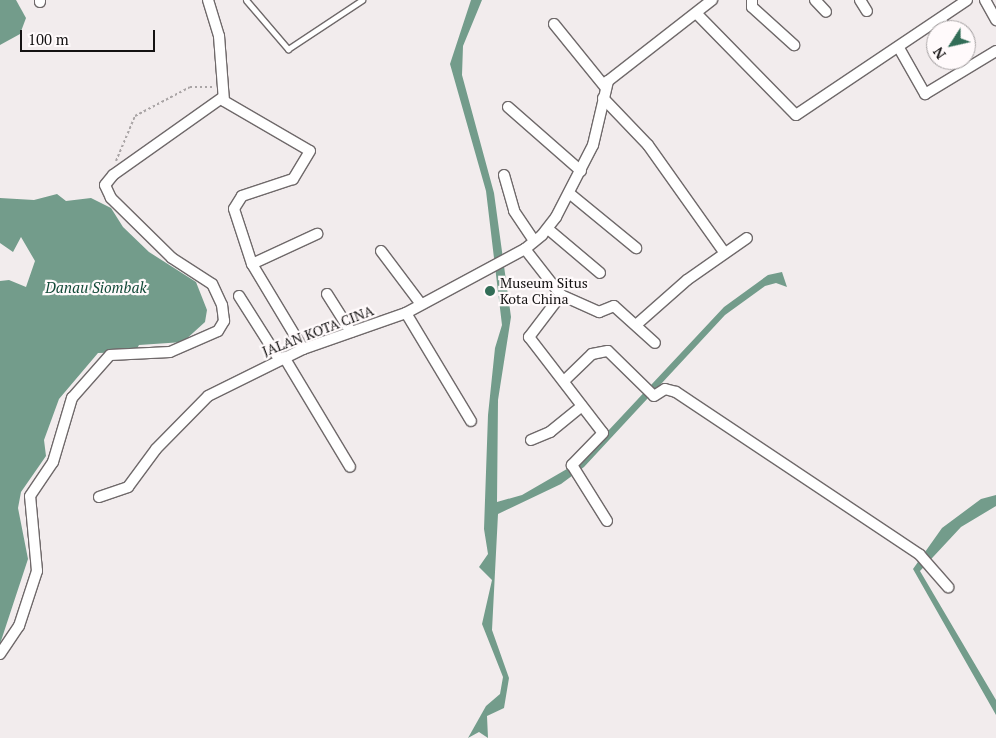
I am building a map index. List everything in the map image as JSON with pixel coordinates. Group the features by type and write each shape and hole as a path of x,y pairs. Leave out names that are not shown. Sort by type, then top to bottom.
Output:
{"street":[{"path":"208,0 219,36 222,92"},
{"path":"554,24 605,86 615,73 697,14 712,0"},
{"path":"752,0 752,7 794,45"},
{"path":"815,0 826,12"},
{"path":"860,0 867,11"},
{"path":"697,14 796,115 899,48 967,0"},
{"path":"985,0 996,20"},
{"path":"899,48 925,94 959,70"},
{"path":"976,60 996,51"},
{"name":"JALAN KOTA CINA","path":"99,498 128,487 202,400 303,349 406,313 503,259 525,249 548,229 581,171 593,145 605,86"},
{"path":"0,654 19,626 37,571 30,496 53,462 72,398 110,355 170,352 218,331 224,322 222,305 212,284 172,258 111,198 105,185 112,175 222,92"},
{"path":"222,92 310,151 292,179 236,201 237,226 252,264 303,349"},
{"path":"603,98 648,145 724,252"},
{"path":"508,107 581,171"},
{"path":"504,175 514,211 534,241"},
{"path":"569,193 636,248"},
{"path":"548,229 600,273"},
{"path":"252,264 317,234"},
{"path":"636,325 724,252 748,238"},
{"path":"525,249 561,294 600,312 614,306 655,343"},
{"path":"381,251 421,304"},
{"path":"327,294 351,332"},
{"path":"561,294 529,337 603,435 572,465 607,521"},
{"path":"239,296 282,358 350,467"},
{"path":"406,313 471,421"},
{"path":"564,382 592,354 606,350 649,393 665,389 676,392 920,555 948,587"},
{"path":"531,440 550,432 582,406"}],"lane":[{"path":"246,0 288,49 362,0"}],"path":[{"path":"112,175 122,138 135,116 190,88 222,92"}],"water":[{"path":"0,0 16,0 26,18 20,34 0,45"},
{"path":"471,0 482,0 463,46 462,75 494,193 511,317 498,400 497,502 522,495 579,462 724,307 768,275 782,272 787,287 776,283 765,286 725,315 584,467 561,484 498,514 492,630 509,678 504,708 487,716 488,738 479,732 468,738 486,706 500,694 503,677 482,624 492,580 479,567 488,554 484,529 488,415 495,348 502,325 486,191 450,64"},
{"name":"Danau Siombak","path":"57,194 66,201 91,198 111,208 123,227 149,252 196,282 207,310 205,322 183,342 139,345 135,352 98,353 59,399 44,440 46,456 21,492 18,508 28,559 0,644 0,281 9,280 26,287 35,261 21,237 13,252 0,243 0,198 34,200"},
{"path":"996,495 996,506 961,527 920,571 996,700 996,715 913,569 942,528 981,499"}],"place":[{"name":"Museum Situs Kota China","path":"490,291"}]}
